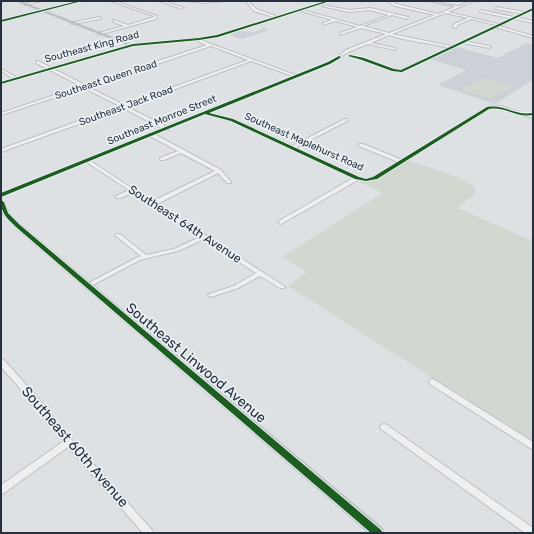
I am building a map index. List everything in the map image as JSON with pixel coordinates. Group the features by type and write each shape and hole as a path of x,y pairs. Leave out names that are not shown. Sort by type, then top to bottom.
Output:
{"street":[{"path":"17,1 129,46"},
{"path":"25,4 40,1"},
{"path":"1,20 81,1"},
{"path":"99,34 155,18 156,16 112,1"},
{"path":"161,1 183,8"},
{"path":"189,1 223,1"},
{"path":"247,1 254,10 278,17"},
{"name":"Southeast King Road","path":"1,83 129,46 152,42 199,39 224,34 329,1"},
{"path":"389,2 396,1"},
{"path":"430,1 457,7"},
{"path":"473,1 352,50 347,53 345,57 398,71 404,70 533,9"},
{"path":"389,2 439,15"},
{"path":"322,6 349,11 370,9 407,18"},
{"path":"498,8 524,13"},
{"path":"299,10 390,35 451,47"},
{"path":"481,11 533,22"},
{"path":"445,12 471,18 533,37"},
{"path":"341,34 393,14"},
{"path":"72,23 87,19 100,18"},
{"path":"455,27 455,25 471,18"},
{"path":"324,24 336,20"},
{"path":"114,21 128,26"},
{"path":"199,39 211,45 296,76"},
{"path":"464,42 489,47"},
{"path":"369,43 394,49"},
{"name":"Southeast Queen Road","path":"1,114 211,45"},
{"name":"Southeast Monroe Street","path":"1,203 87,161 345,57"},
{"name":"Southeast Jack Road","path":"1,151 251,60"},
{"path":"37,62 167,129"},
{"path":"1,70 17,79"},
{"name":"Southeast Maplehurst Road","path":"206,113 232,120 357,178 366,180 375,178 488,108 496,106 532,115"},
{"path":"291,148 346,120"},
{"path":"152,135 219,171 229,182"},
{"path":"361,145 401,161"},
{"path":"162,159 181,151"},
{"name":"Southeast 64th Avenue","path":"87,161 282,287"},
{"path":"154,203 219,171"},
{"path":"281,222 357,178"},
{"path":"118,197 134,190"},
{"name":"Southeast Linwood Avenue","path":"1,203 10,219 378,533"},
{"path":"118,235 144,256"},
{"path":"87,286 144,256 176,250 204,237"},
{"path":"211,295 236,287 260,273"},
{"name":"Southeast 60th Avenue","path":"1,362 149,533"},
{"path":"433,382 533,446"},
{"path":"384,427 533,533"},
{"path":"1,490 69,442"}],"shaded area":[{"path":"264,28 269,30 242,39 229,35 240,31 255,32"},
{"path":"526,43 533,45 533,80 495,104 438,85 466,70 429,59 456,47 498,58"},
{"path":"483,78 513,86 490,99 461,90"},
{"path":"408,160 451,175 475,187 475,194 457,208 533,241 533,442 288,286 307,272 282,257 383,193 358,181 373,181"}],"cycle path":[{"path":"1,21 81,1"},
{"path":"1,83 133,45 217,36 329,1"},
{"path":"350,56 393,70 401,71 533,9"},
{"path":"1,195 329,63 339,57"},
{"path":"205,113 232,120 357,178 366,180 375,178 488,108 494,107 527,115 533,114"},
{"path":"1,202 6,214 18,226 378,533"}]}
